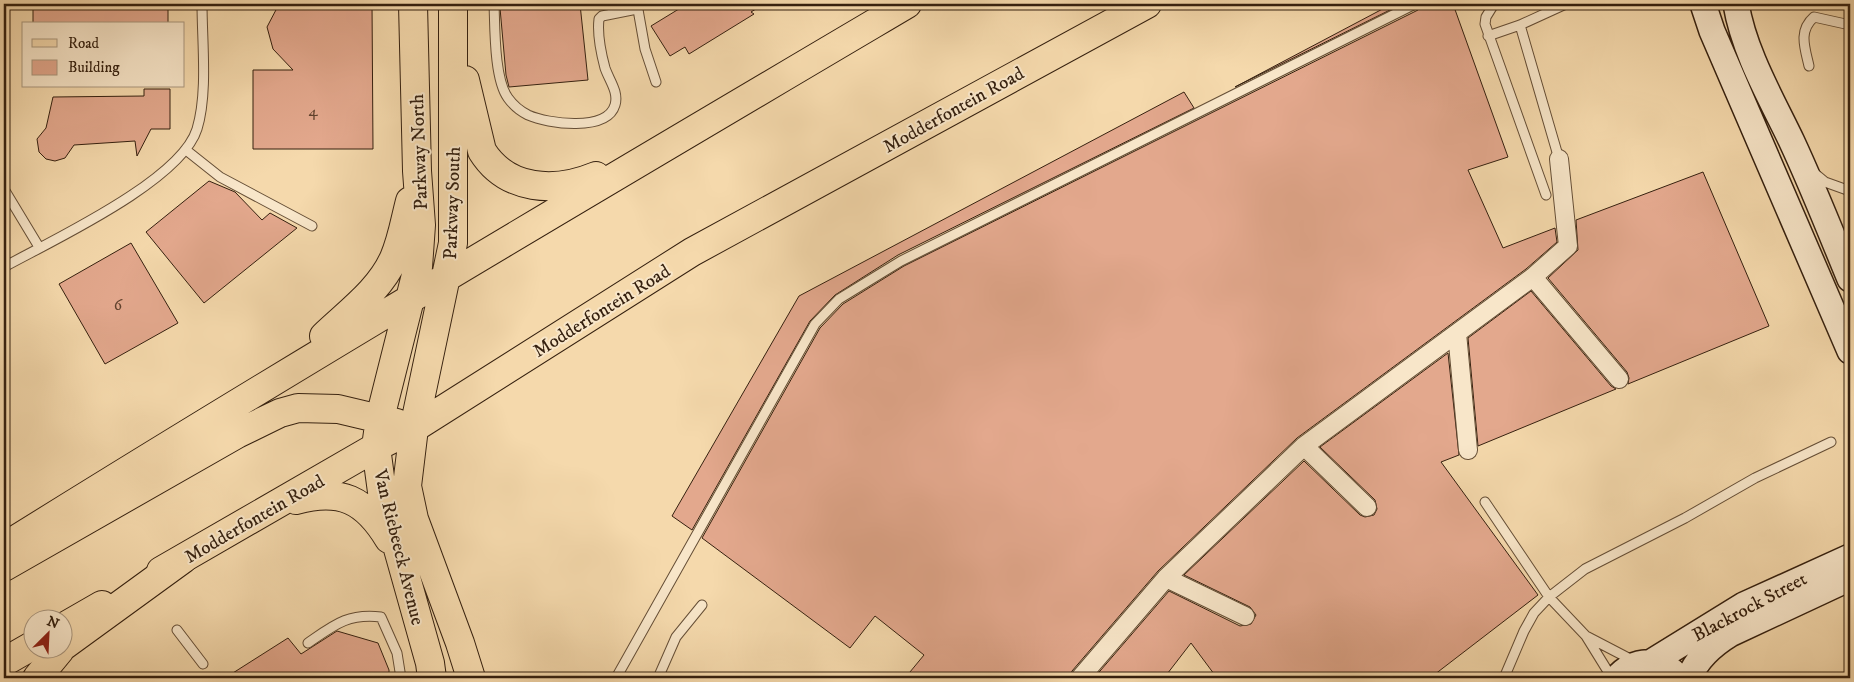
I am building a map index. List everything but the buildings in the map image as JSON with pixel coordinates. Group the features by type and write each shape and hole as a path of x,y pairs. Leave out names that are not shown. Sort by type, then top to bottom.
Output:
{"main road":[{"name":"Parkway North","path":"409,298 418,267 421,225 417,170 413,4"},
{"path":"4,547 409,298 906,4"},
{"name":"Modderfontein Road","path":"72,622 376,447 414,428 692,252 1147,4"},
{"path":"454,9 469,102 482,151 496,168 525,184 550,187 585,180 731,107"},
{"name":"Parkway South","path":"414,428 448,275 454,226 454,9"},
{"path":"283,374 368,296 383,278 400,243 417,170"},
{"name":"Van Riebeeck Avenue","path":"409,298 380,418 376,447 382,492 432,678"},
{"path":"4,567 237,434 280,413 298,408 338,409 414,428"},
{"name":"Van Riebeeck Avenue","path":"414,428 407,486 410,505 471,678"},
{"path":"280,504 318,494 345,498 369,512 380,524 402,562"},
{"path":"72,640 183,559"},
{"path":"4,662 22,652"},
{"path":"37,678 52,660"}],"street":[{"path":"1703,4 1712,31 1850,351"},
{"path":"1736,4 1741,27 1752,58 1799,157 1850,279"},
{"path":"1080,678 1166,578 1304,446 1533,277 1568,246 1559,159"},
{"path":"1533,277 1619,379"},
{"path":"1457,333 1468,450"},
{"path":"1304,446 1367,507"},
{"name":"Blackrock Street","path":"1617,678 1622,672 1644,663 1744,605 1850,556"},
{"path":"1166,578 1245,616"},
{"name":"Blackrock Street","path":"1688,678 1702,657 1713,645 1730,634 1850,578"},
{"path":"1644,663 1666,667 1678,678"}],"lane":[{"path":"4,267 96,217 137,190 178,159 186,150 197,129 201,104 202,4"},
{"path":"494,4 500,74 504,91 508,98 521,110 538,119 577,123 594,122 608,117 615,105 615,91 606,70 599,35 599,19 602,16 637,6 645,49 656,82"},
{"path":"616,678 815,324 839,300 901,261 1415,4"},
{"path":"1494,4 1486,17 1488,36 1546,195"},
{"path":"1488,36 1520,25 1566,4"},
{"path":"1809,66 1803,36 1809,21 1814,17 1850,24"},
{"path":"1520,25 1559,159"},
{"path":"186,150 220,177 312,226"},
{"path":"1799,157 1825,182 1850,191"},
{"path":"4,189 39,247"},
{"path":"1850,252 1850,269"},
{"path":"1504,678 1524,631 1534,613 1549,597 1593,563 1685,518 1755,478 1831,442"},
{"path":"1485,502 1549,597 1586,636 1612,678"},
{"path":"658,678 676,637 702,605"},
{"path":"308,643 342,620 363,616 381,617 397,653 401,678"},
{"path":"177,630 203,664"},
{"path":"1586,636 1644,663"}]}
